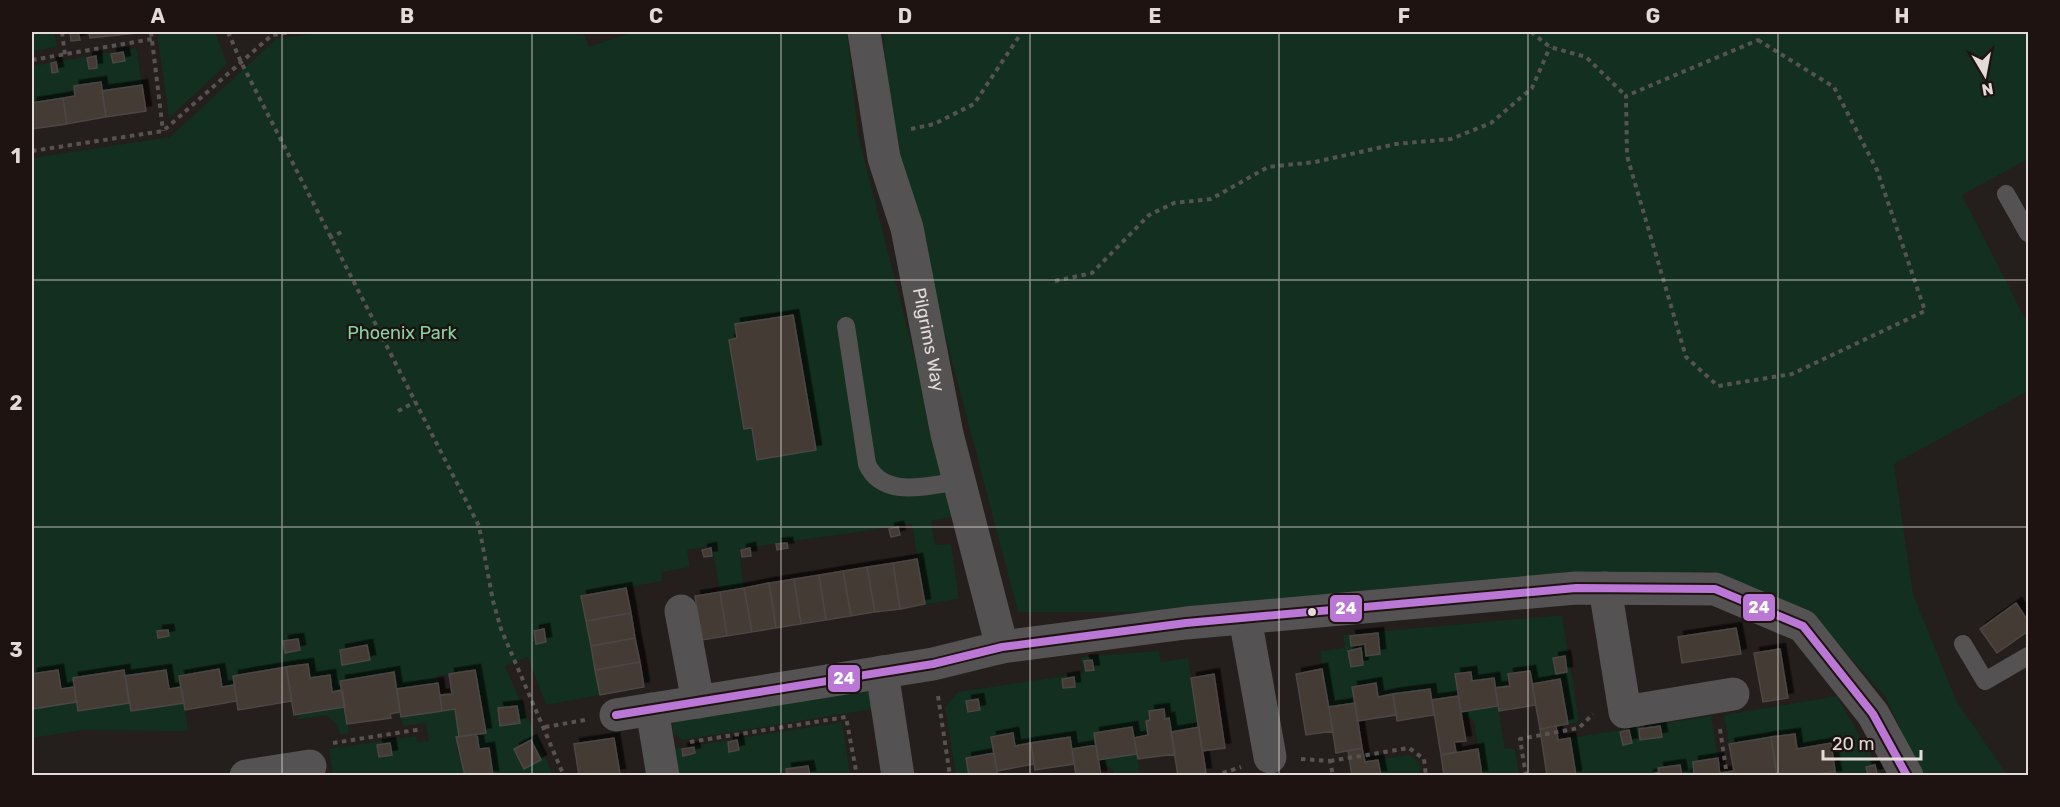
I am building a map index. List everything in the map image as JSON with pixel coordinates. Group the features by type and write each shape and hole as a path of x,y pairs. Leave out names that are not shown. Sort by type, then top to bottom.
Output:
{"street":[{"name":"Pilgrims Way","path":"864,32 884,158 907,228 947,434 1002,646"},
{"path":"616,715 933,664 1002,646 1245,618 1576,588 1714,589 1803,626 1873,714 1907,776"},
{"path":"1605,588 1625,712 1724,695"},
{"path":"681,611 698,702"},
{"path":"1245,618 1270,757"},
{"path":"882,672 898,776"},
{"path":"652,709 661,761"},
{"path":"246,776 317,755"}],"lane":[{"path":"2006,194 2028,233"},
{"path":"846,326 867,464 871,473 896,488 960,482"},
{"path":"1962,644 1985,681 2028,656"}],"path":[{"path":"62,32 65,55"},
{"path":"151,32 162,131"},
{"path":"228,32 329,238 479,526 493,601 501,629 545,727 564,776"},
{"path":"32,151 162,131 272,35 292,32"},
{"path":"880,136 934,124 974,104 1022,32"},
{"path":"1531,32 1550,47 1586,57 1626,96 1627,156 1686,357 1718,386 1792,374 1925,311 1877,170 1834,87 1758,40 1626,96"},
{"path":"32,60 152,39"},
{"path":"1055,280 1092,273 1149,215 1174,203 1211,199 1268,166 1315,162 1396,144 1451,139 1491,123 1532,88 1550,47"},
{"path":"329,238 344,231"},
{"path":"398,411 415,402"},
{"path":"933,664 950,776"},
{"path":"1724,695 1727,776"},
{"path":"1526,776 1520,739 1579,728 1609,699 1623,696"},
{"path":"545,727 616,715"},
{"path":"661,761 846,717 856,776"},
{"path":"317,755 422,729"},
{"path":"1270,757 1330,761 1409,748 1424,759 1426,776"},
{"path":"1330,761 1333,776"}],"green space":[{"path":"32,32 54,32 57,47 32,51"},
{"path":"157,32 215,32 227,64 169,118"},
{"name":"Phoenix Park","path":"323,32 583,32 589,47 633,32 847,32 858,134 955,516 931,521 935,545 951,544 959,599 925,604 912,524 739,549 744,588 720,592 712,546 687,550 690,567 661,572 662,581 582,596 600,695 546,705 528,657 505,666 553,775 493,775 489,748 479,749 477,734 486,732 474,670 437,676 438,683 397,689 394,672 341,681 342,690 332,692 329,676 310,678 307,664 233,676 234,685 222,687 218,669 180,676 181,687 169,689 166,670 125,676 124,671 73,678 74,687 61,689 58,670 32,674 32,158 170,137 276,39"},
{"path":"883,32 2028,32 2028,159 1962,195 2028,324 2028,391 1894,464 1913,594 1956,700 2007,775 1921,775 1886,698 1814,616 1710,571 1516,580 1181,612 1018,612 892,133"},
{"path":"136,48 142,85 102,91 101,82 74,86 75,96 32,103 32,66"},
{"path":"1562,615 1579,722 1568,724 1560,679 1532,684 1530,671 1508,674 1510,686 1495,688 1472,681 1471,672 1455,674 1458,696 1432,700 1430,689 1378,697 1376,683 1355,703 1329,707 1320,651 1345,648 1343,635"},
{"path":"1159,651 1161,662 1188,658 1199,727 1171,732 1169,718 1165,719 1163,709 1149,711 1150,720 1146,722 1148,735 1134,738 1132,727 1094,733 1096,745 1072,749 1069,737 1015,746 1013,734 994,753 966,758 969,775 956,775 945,707 958,692 1083,673 1081,657"},
{"path":"860,689 872,693 873,709 683,740 674,734 672,725 676,719"},
{"path":"1837,696 1882,775 1836,775 1831,744 1797,749 1795,734 1729,744 1724,715"},
{"path":"76,702 78,711 129,703 131,711 184,703 188,731 81,730 32,738 32,709"},
{"path":"1498,706 1505,749 1515,749 1519,775 1482,775 1474,721 1461,712"},
{"path":"345,707 349,733 340,735 338,726 327,715 299,719 294,715"},
{"path":"455,709 459,737 456,737 458,754 462,754 465,775 333,775 329,749 416,736 417,742 429,741 426,723 403,726 401,717"},
{"path":"1711,716 1718,758 1693,762 1694,774 1682,775 1680,765 1659,768 1659,772 1647,775 1576,775 1570,738"},
{"path":"842,722 850,775 810,775 808,766 787,769 787,775 677,775 673,749"},
{"path":"1137,754 1140,775 1114,775 1113,770 1098,760"},
{"path":"1409,755 1419,763 1421,775 1381,775 1378,760"}],"building":[{"path":"78,32 80,40 71,41 70,33"},
{"path":"89,32 137,32 137,33 90,38"},
{"path":"123,52 125,61 113,63 111,54"},
{"path":"96,56 97,68 89,69 87,58"},
{"path":"56,62 58,72 52,73 51,63"},
{"path":"101,82 106,117 67,124 63,98 75,96 74,86"},
{"path":"142,85 146,111 106,117 102,91"},
{"path":"63,98 67,124 32,129 32,103"},
{"path":"793,315 816,450 757,460 752,428 744,429 729,340 737,338 735,324"},
{"path":"898,527 900,535 891,537 889,529"},
{"path":"787,543 788,548 777,550 776,544"},
{"path":"711,548 712,556 704,557 702,550"},
{"path":"750,548 751,556 742,557 741,550"},
{"path":"917,559 925,604 900,609 893,563"},
{"path":"893,563 900,609 875,612 867,567"},
{"path":"867,567 875,612 851,616 843,571"},
{"path":"843,571 851,616 826,620 819,575"},
{"path":"819,575 826,620 801,624 794,579"},
{"path":"794,579 801,624 776,628 769,583"},
{"path":"769,583 776,628 752,632 744,588"},
{"path":"626,588 631,613 586,621 581,596"},
{"path":"744,588 752,632 727,636 720,592"},
{"path":"720,592 727,636 702,640 695,596"},
{"path":"2016,603 2028,621 2028,631 1997,653 1980,629"},
{"path":"631,613 635,638 591,646 586,621"},
{"path":"1736,628 1741,654 1682,663 1678,637"},
{"path":"544,629 546,642 536,644 534,631"},
{"path":"168,630 169,636 158,638 157,631"},
{"path":"1378,633 1380,654 1366,656 1365,644 1351,646 1350,636"},
{"path":"635,638 640,662 595,670 591,646"},
{"path":"298,639 300,650 285,653 283,641"},
{"path":"367,645 370,660 342,665 340,650"},
{"path":"1361,648 1363,665 1351,667 1348,651"},
{"path":"1780,649 1788,698 1763,702 1754,653"},
{"path":"1565,656 1567,672 1556,674 1553,658"},
{"path":"1092,660 1094,670 1086,671 1084,661"},
{"path":"640,662 644,687 600,695 595,670"},
{"path":"308,664 310,678 330,675 332,692 342,690 345,707 294,715 286,667"},
{"path":"286,667 292,701 238,710 233,676"},
{"path":"219,669 222,687 234,685 237,701 185,710 179,676"},
{"path":"1322,669 1333,731 1306,735 1296,674"},
{"path":"58,670 61,689 74,687 76,702 32,709 32,674"},
{"path":"124,670 129,703 78,711 73,678"},
{"path":"166,670 169,689 181,687 184,703 131,711 125,676"},
{"path":"475,670 486,733 459,737 455,709 442,711 440,695 452,694 449,674"},
{"path":"1530,671 1536,705 1499,711 1495,688 1510,686 1508,674"},
{"path":"394,672 400,712 390,714 391,718 347,724 340,681"},
{"path":"1471,672 1472,681 1494,678 1498,706 1461,712 1455,674"},
{"path":"1214,674 1225,748 1202,751 1191,678"},
{"path":"1074,677 1075,687 1063,688 1062,679"},
{"path":"1560,679 1568,724 1540,729 1532,684"},
{"path":"438,683 442,711 401,717 397,689"},
{"path":"1376,683 1378,697 1393,694 1396,715 1358,721 1352,687"},
{"path":"1430,689 1434,715 1397,721 1393,694"},
{"path":"1458,696 1466,741 1454,742 1456,752 1441,755 1432,700"},
{"path":"978,699 980,710 968,712 966,701"},
{"path":"1355,703 1362,748 1336,753 1329,707"},
{"path":"517,706 520,723 500,726 498,708"},
{"path":"1164,709 1165,719 1169,718 1175,754 1138,759 1134,738 1148,735 1146,721 1150,720 1149,711"},
{"path":"1556,726 1558,740 1570,738 1576,776 1547,776 1540,729"},
{"path":"1660,726 1662,737 1640,740 1639,729"},
{"path":"1132,727 1137,754 1098,760 1094,733"},
{"path":"1199,727 1206,773 1178,776 1171,732"},
{"path":"1629,730 1632,743 1623,745 1620,732"},
{"path":"1013,733 1015,746 1031,743 1034,764 997,771 991,737"},
{"path":"477,734 479,749 489,748 493,776 465,776 456,737"},
{"path":"1795,734 1797,749 1831,743 1835,771 1807,776 1777,776 1771,737"},
{"path":"1070,737 1074,764 1035,770 1031,743"},
{"path":"1771,737 1777,776 1720,776 1720,773 1734,771 1729,744"},
{"path":"614,738 620,774 579,776 574,744"},
{"path":"531,740 541,760 524,769 514,749"},
{"path":"737,740 739,750 729,752 728,742"},
{"path":"390,743 392,755 379,757 377,745"},
{"path":"1096,745 1101,776 1076,776 1072,749"},
{"path":"694,747 695,753 683,756 682,749"},
{"path":"1362,748 1365,762 1378,760 1381,776 1352,776 1348,751"},
{"path":"1478,749 1482,776 1444,776 1441,755"},
{"path":"994,753 998,776 969,776 966,758"},
{"path":"1718,758 1720,776 1684,776 1694,774 1693,762"},
{"path":"1680,765 1682,776 1647,776 1659,772 1658,768"},
{"path":"1875,765 1877,774 1868,775 1866,767"},
{"path":"808,766 810,776 787,776 786,769"},
{"path":"1835,771 1836,776 1807,776"}],"transit line":[{"name":"24","path":"616,715 933,664 1002,647 1186,623 1576,588 1715,589 1803,626 1873,714 1907,776"}]}
